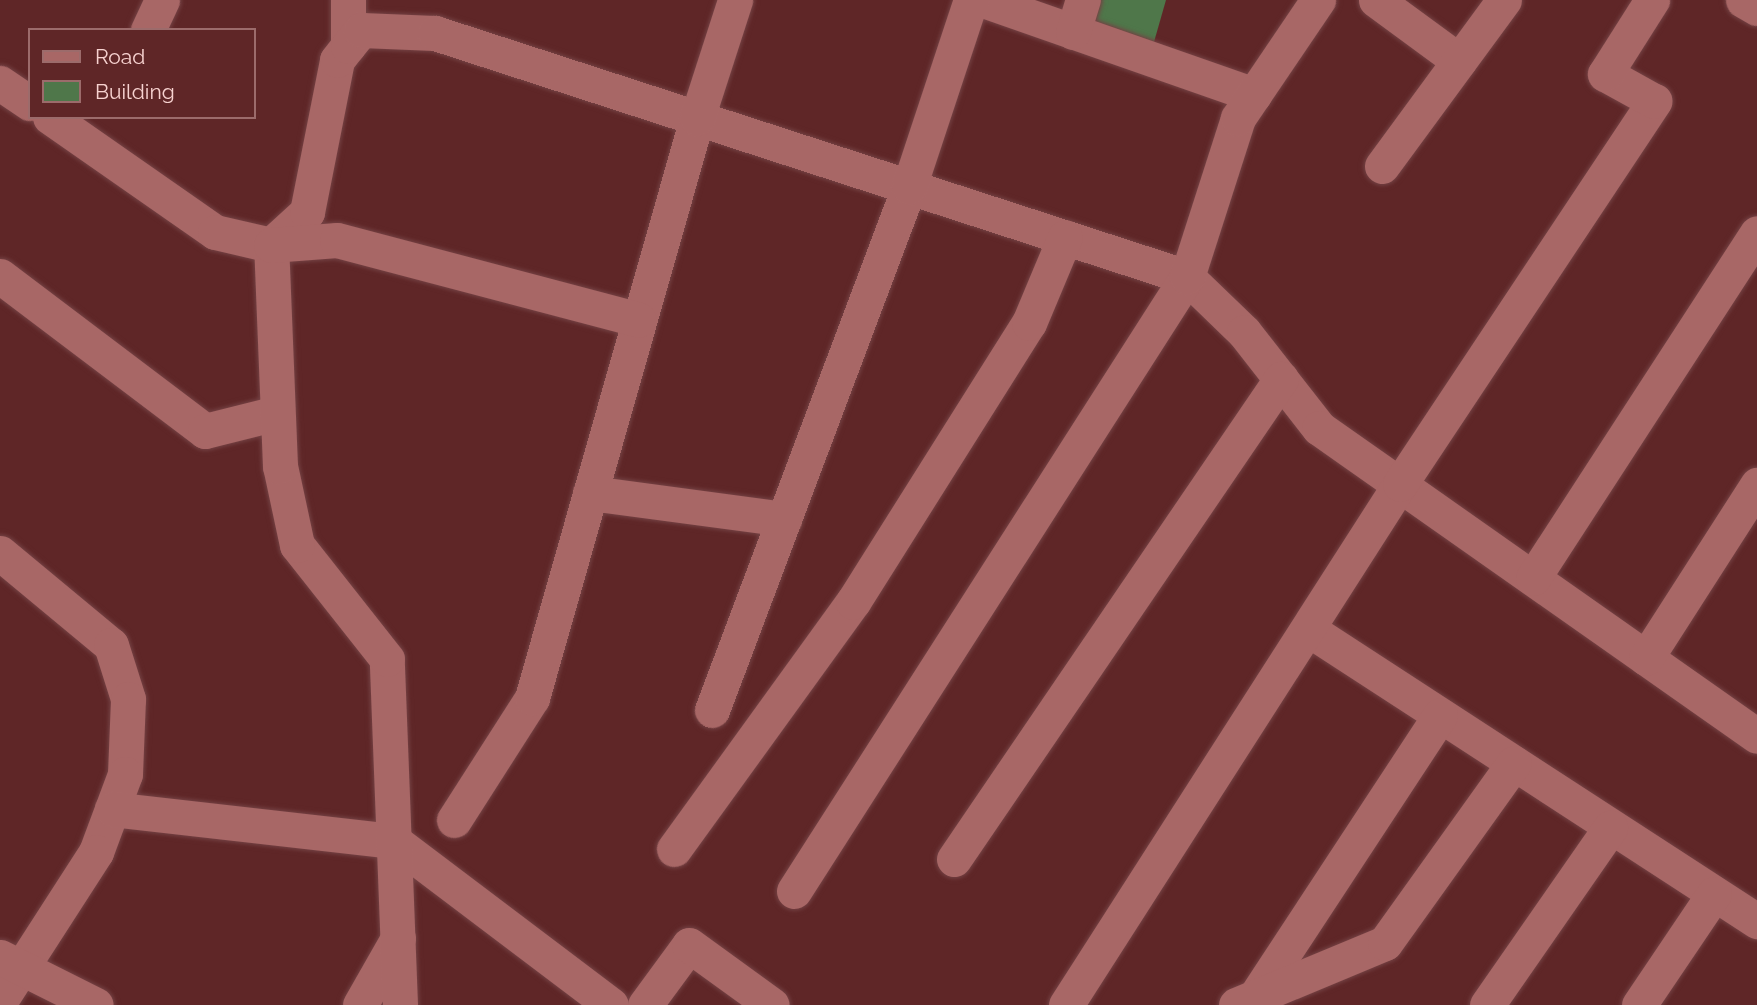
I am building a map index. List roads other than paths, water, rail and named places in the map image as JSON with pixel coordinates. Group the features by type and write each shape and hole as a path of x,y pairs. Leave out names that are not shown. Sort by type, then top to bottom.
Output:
{"street":[{"path":"149,28 162,0"},
{"path":"348,0 348,46"},
{"path":"454,820 532,698 697,118 735,0"},
{"path":"712,710 909,187 971,0"},
{"path":"983,0 1078,16 1254,95"},
{"path":"794,891 1187,277 1238,118 1318,0"},
{"path":"1377,0 1460,61"},
{"path":"1382,166 1504,0"},
{"path":"1066,1005 1400,484 1654,101 1605,74 1652,0"},
{"path":"1743,0 1757,8"},
{"path":"400,1005 387,659 298,545 280,466 277,413 271,245 307,212 337,60 361,30 435,33 1187,277 1244,332 1319,428 1757,736"},
{"path":"0,83 28,102"},
{"path":"71,123 215,232 271,245 337,240 639,320"},
{"path":"1533,578 1757,233"},
{"path":"674,849 853,602 1029,323 1065,237"},
{"path":"0,276 205,431 277,413"},
{"path":"954,859 1281,379"},
{"path":"1646,658 1757,485"},
{"path":"590,493 784,519"},
{"path":"0,553 111,645 128,699 125,774 96,852 9,963 0,1001"},
{"path":"1308,629 1610,828 1757,921"},
{"path":"1246,1001 1440,715"},
{"path":"1246,1001 1385,943 1514,763"},
{"path":"112,809 394,841 611,1005"},
{"path":"1486,1005 1610,828"},
{"path":"1639,1005 1714,894"},
{"path":"360,1005 398,937"},
{"path":"645,1005 689,945 772,1005"},
{"path":"9,963 96,1005"}]}
